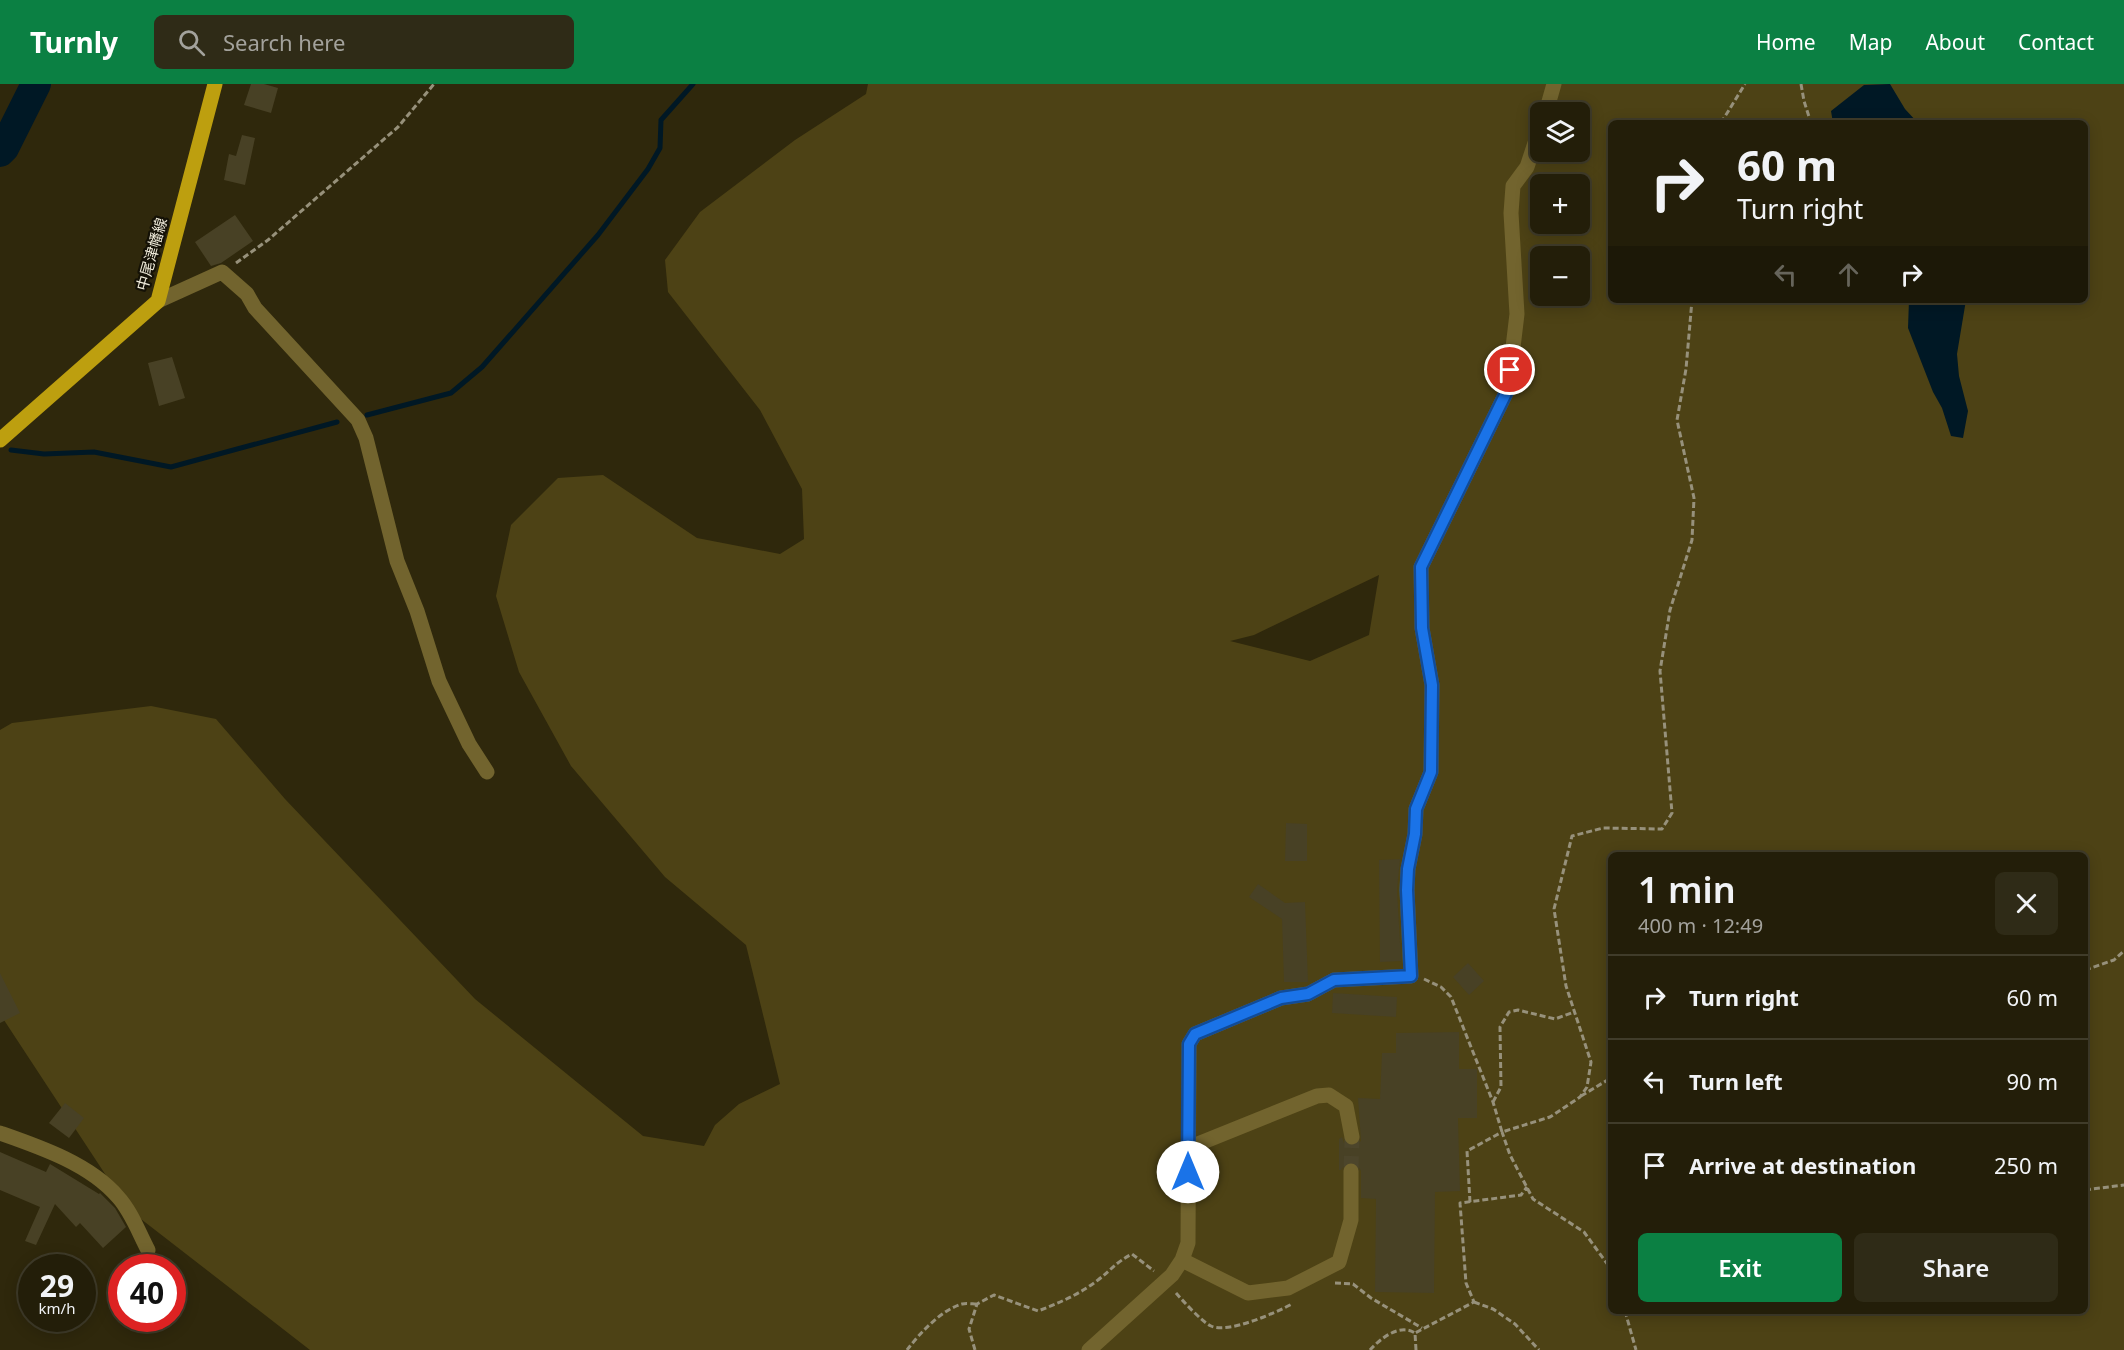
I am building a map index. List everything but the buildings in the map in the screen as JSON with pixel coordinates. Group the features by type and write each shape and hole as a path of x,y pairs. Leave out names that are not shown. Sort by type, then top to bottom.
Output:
{"main road":[{"name":"中尾津幡線","path":"0,440 158,301 215,84"}],"street":[{"path":"1548,102 1554,84"},
{"path":"1089,1350 1172,1275 1182,1260 1188,1243 1189,1044 1195,1034 1281,998 1308,994 1334,980 1411,976 1408,869 1415,834 1416,809 1431,772 1432,685 1422,628 1421,567 1508,389 1517,314 1511,213 1513,186 1527,167 1530,158"},
{"path":"158,301 222,272 247,294 255,308 358,420 366,438 397,561 417,611 439,681 468,744 487,772"},
{"path":"1188,1148 1317,1096 1329,1095 1346,1106 1352,1137"},
{"path":"0,1133 45,1149 104,1182 120,1198 148,1250"},
{"path":"1182,1260 1248,1293 1288,1288 1324,1270 1338,1262 1351,1220 1351,1172"}],"path":[{"path":"222,272 268,240 398,127 434,84"},
{"path":"1723,120 1745,84"},
{"path":"1801,84 1810,120"},
{"path":"1580,1097 1587,1087 1591,1062 1566,986 1554,909 1572,836 1603,828 1662,829 1672,813 1660,671 1670,610 1692,540 1694,498 1677,420 1686,369 1692,303"},
{"path":"2088,969 2115,960 2124,951"},
{"path":"1411,976 1442,987 1450,997 1493,1102 1510,1155 1533,1199 1584,1232 1608,1265"},
{"path":"1493,1102 1500,1087 1500,1027 1509,1012 1518,1010 1555,1019 1575,1012"},
{"path":"1470,1202 1467,1151 1502,1132 1550,1117 1608,1080"},
{"path":"2088,1190 2124,1185"},
{"path":"1474,1302 1466,1283 1460,1203 1521,1195 1527,1187"},
{"path":"907,1350 924,1330 941,1316 963,1304 977,1304 994,1295 1038,1311 1084,1290 1100,1279 1116,1262 1131,1254 1154,1270"},
{"path":"1329,1285 1338,1282 1353,1284 1371,1298 1422,1328"},
{"path":"1175,1293 1211,1326 1230,1328 1279,1311 1296,1301"},
{"path":"1415,1333 1474,1302 1493,1308 1515,1324 1539,1350"},
{"path":"975,1350 969,1329 977,1304"},
{"path":"1626,1314 1636,1350"},
{"path":"1370,1350 1380,1339 1392,1333 1410,1330 1415,1333"},
{"path":"1415,1333 1416,1350"}],"shaded area":[{"path":"868,84 2124,84 2124,1350 310,1350 128,1209 0,1014 0,730 12,723 151,706 216,719 285,799 475,999 643,1136 704,1146 715,1125 739,1104 780,1084 746,945 665,877 571,766 519,672 496,596 511,525 558,478 603,475 697,538 780,554 804,539 802,489 760,410 668,292 665,260 700,212 795,140 866,94","holes":["1379,575 1369,635 1310,661 1230,641 1254,635"]}],"water":[{"path":"1890,84 1905,109 1915,120 1832,120 1831,111 1864,85"},
{"path":"1909,303 1966,303 1957,354 1959,376 1968,411 1963,438 1951,436 1942,408 1933,392 1908,328"}],"waterway":[{"path":"0,152 36,84"},
{"path":"367,415 451,393 482,367 598,235 648,169 660,148 661,120 693,84"},
{"path":"11,450 44,454 94,452 171,467 337,422"}],"tunnel":[{"path":"1351,1171 1352,1137"}],"route":[{"path":"1188,1172 1189,1044 1195,1034 1281,998 1297,997 1316,991 1325,983 1334,980 1411,976 1408,869 1415,834 1416,809 1431,772 1432,685 1422,628 1421,567 1508,389 1510,370"}]}
